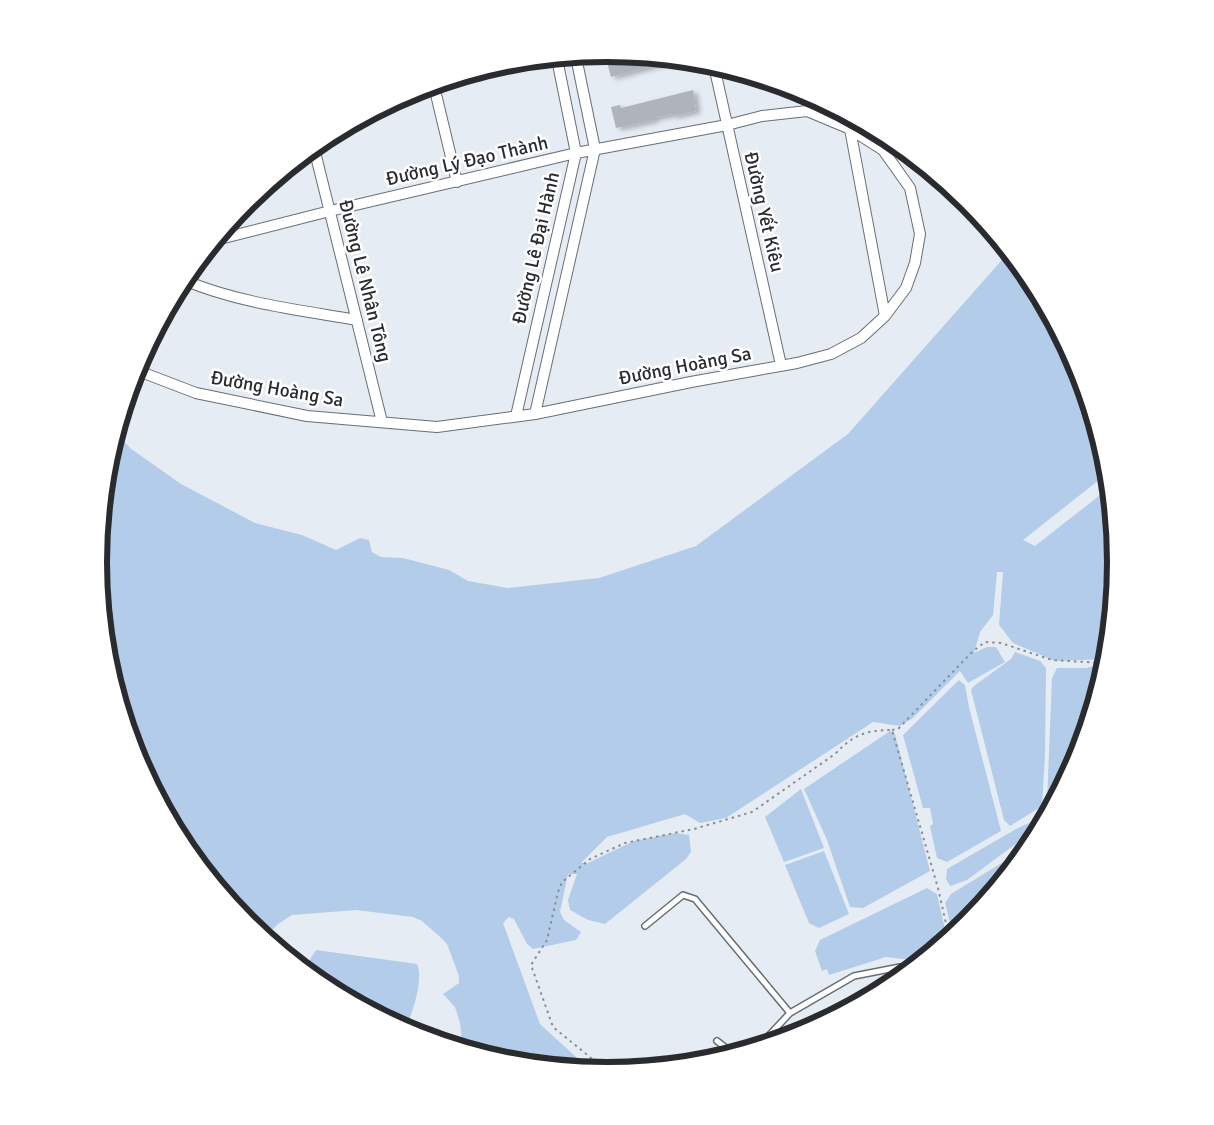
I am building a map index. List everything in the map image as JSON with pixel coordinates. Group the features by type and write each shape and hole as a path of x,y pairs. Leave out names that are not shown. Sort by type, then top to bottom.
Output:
{"street":[{"name":"Đường Lê Đại Hành","path":"535,414 595,149 577,64"},
{"name":"Đường Lê Đại Hành","path":"516,416 576,153 558,65"},
{"name":"Đường Yết Kiêu","path":"716,75 781,365"},
{"path":"436,93 457,182"},
{"name":"Đường Hoàng Sa","path":"144,373 196,393 307,416 437,427 535,414 797,363 831,354 861,338 885,316 906,288 915,263 920,234 910,188 883,150 850,129 807,111 762,116 727,125"},
{"name":"Đường Lý Đạo Thành","path":"228,237 576,153 727,125"},
{"path":"850,129 885,316"},
{"name":"Đường Lê Nhân Tông","path":"316,156 382,422"},
{"path":"192,284 202,288 270,305 357,320"}],"lane":[{"path":"645,926 683,895 695,898 790,1013"},
{"path":"769,1036 790,1013 854,976 898,968"},
{"path":"717,1041 726,1048"}],"path":[{"path":"596,1062 553,1027 531,965 547,940 562,882 590,859 625,843 694,828 752,812 835,754 846,742 864,733 876,730 898,729 971,653 985,642 1001,643 1052,660 1096,663"},
{"path":"892,730 938,888 947,929"}],"water":[{"path":"1002,255 1023,285 1055,341 1069,371 1090,433 1100,479 1023,540 1035,546 1102,493 1106,530 1106,595 1103,628 1097,659 1055,661 1013,643 999,625 1003,572 997,572 993,615 980,632 974,653 987,647 996,647 1005,662 968,683 960,671 913,718 900,726 873,722 726,818 700,823 685,814 607,837 581,863 588,863 634,841 675,833 689,835 691,852 686,859 605,924 588,920 570,910 568,900 577,874 568,874 560,912 564,920 581,932 576,940 533,949 527,944 514,919 509,917 503,923 540,1024 581,1061 509,1053 462,1041 460,1023 455,1007 443,994 459,983 459,976 447,944 422,921 413,917 356,910 292,915 270,932 253,916 210,867 174,812 145,754 124,692 117,660 111,628 107,562 111,497 123,439 130,448 181,484 255,523 302,535 336,550 360,538 369,540 372,552 381,557 403,558 449,570 468,581 508,588 599,578 696,546 848,434 1001,261"},
{"path":"1015,652 1040,661 1046,668 1045,756 1042,806 1010,826 1004,820 971,690 1011,659"},
{"path":"1096,666 1090,692 1069,754 1047,799 1052,678 1057,668 1086,668"},
{"path":"959,680 965,685 1001,831 947,862 937,858 930,826 933,824 930,808 923,808 903,735"},
{"path":"890,731 895,734 930,871 863,908 850,907 827,840 804,789"},
{"path":"801,789 824,848 784,862 765,817"},
{"path":"1036,820 1021,842 1013,846 967,880 950,886 946,879 947,869 1016,829"},
{"path":"824,851 849,914 819,928 809,923 785,865"},
{"path":"1011,858 983,892 951,925 945,903 951,894"},
{"path":"927,888 937,894 945,930 910,960 886,957 829,975 827,969 822,971 815,951 820,940"},
{"path":"316,950 417,964 419,971 418,988 409,1021 357,996 308,963"}],"building":[{"path":"607,62 655,65 611,77"},
{"path":"693,90 696,111 653,118 654,120 616,128 611,107 620,105 621,108"}]}
